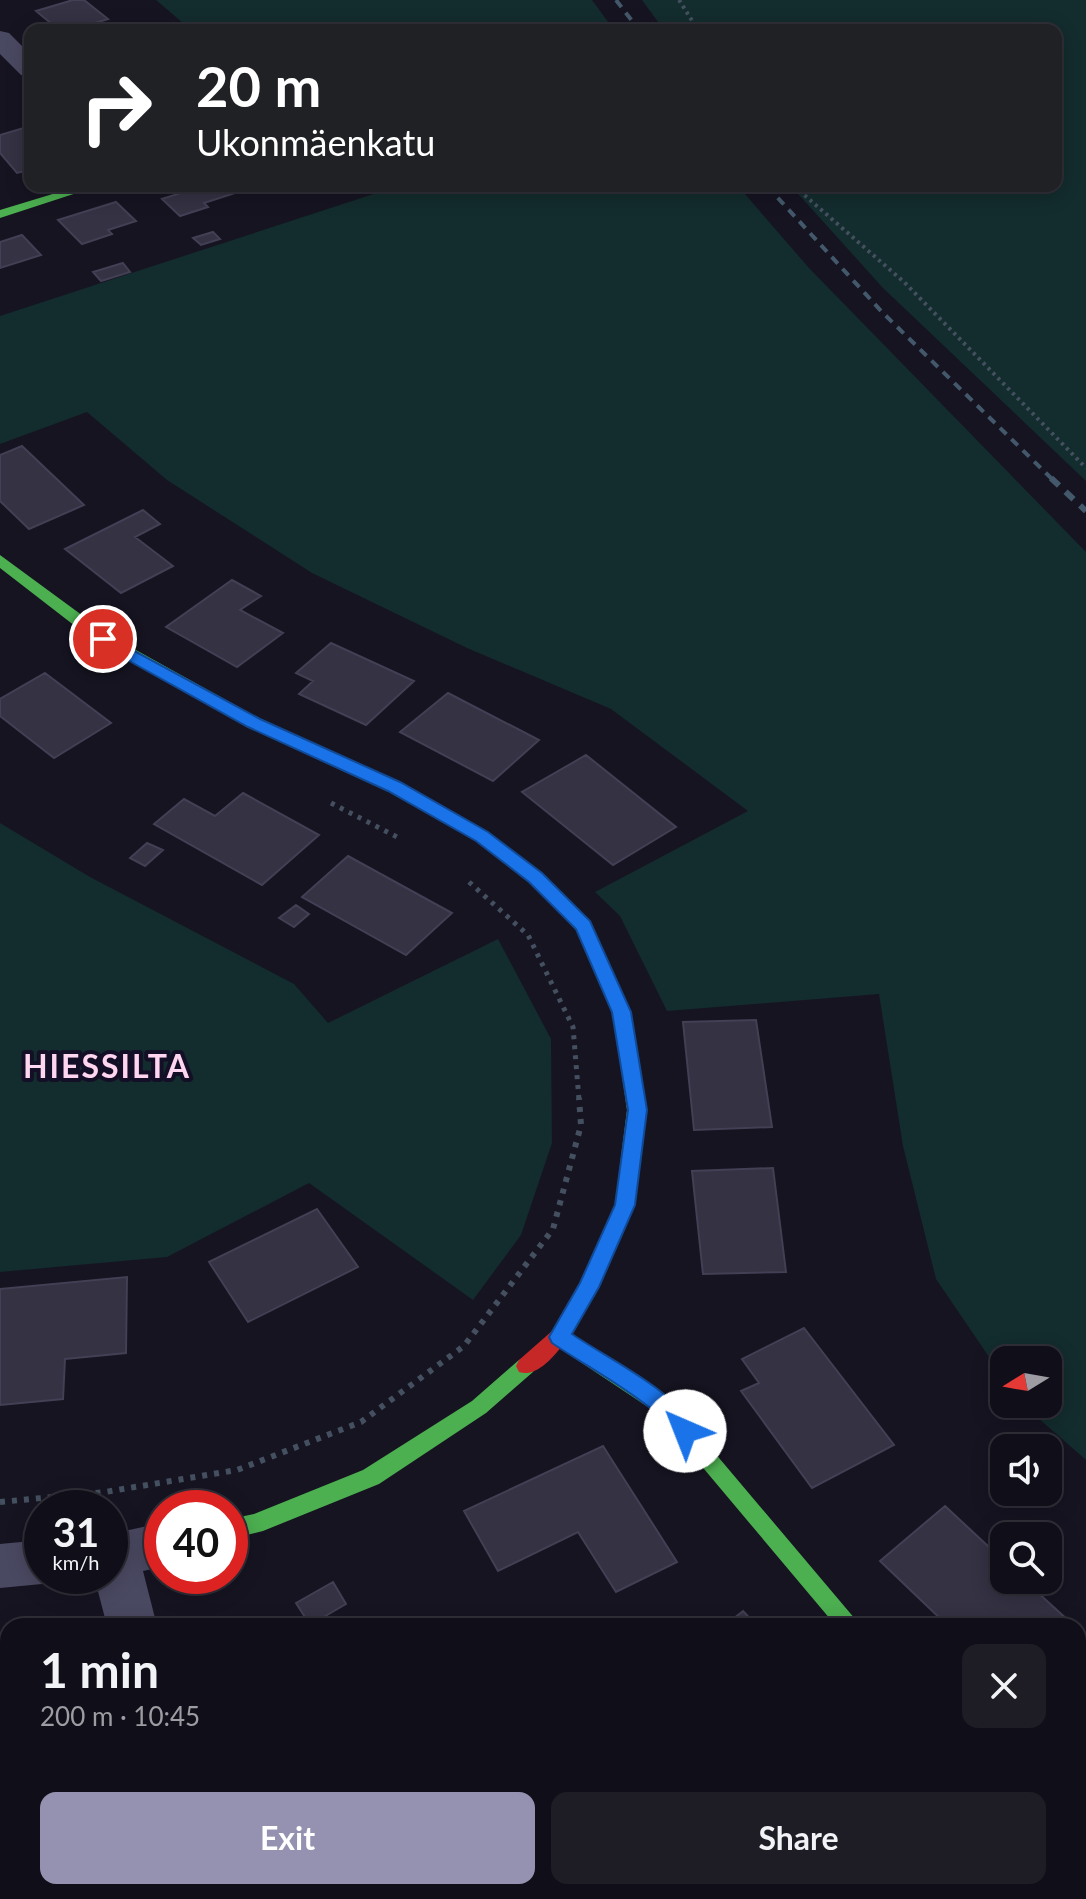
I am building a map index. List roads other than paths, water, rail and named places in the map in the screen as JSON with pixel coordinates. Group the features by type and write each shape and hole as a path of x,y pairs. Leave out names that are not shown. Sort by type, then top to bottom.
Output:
{"street":[{"path":"0,39 24,63"},
{"path":"0,214 72,192"},
{"path":"0,560 103,639 254,723 394,786 482,836 536,878 583,926 622,1012 637,1110 625,1205 588,1287 559,1337 479,1407 371,1477 248,1525"},
{"path":"559,1337 664,1407 843,1618"},
{"path":"0,1566 24,1564"},
{"path":"123,1594 130,1618"}],"railway":[{"path":"616,0 634,24"},
{"path":"772,192 882,312 1053,480"},
{"path":"1051,478 1086,511"}],"district":[{"name":"HIESSILTA","path":"107,1065"}]}
